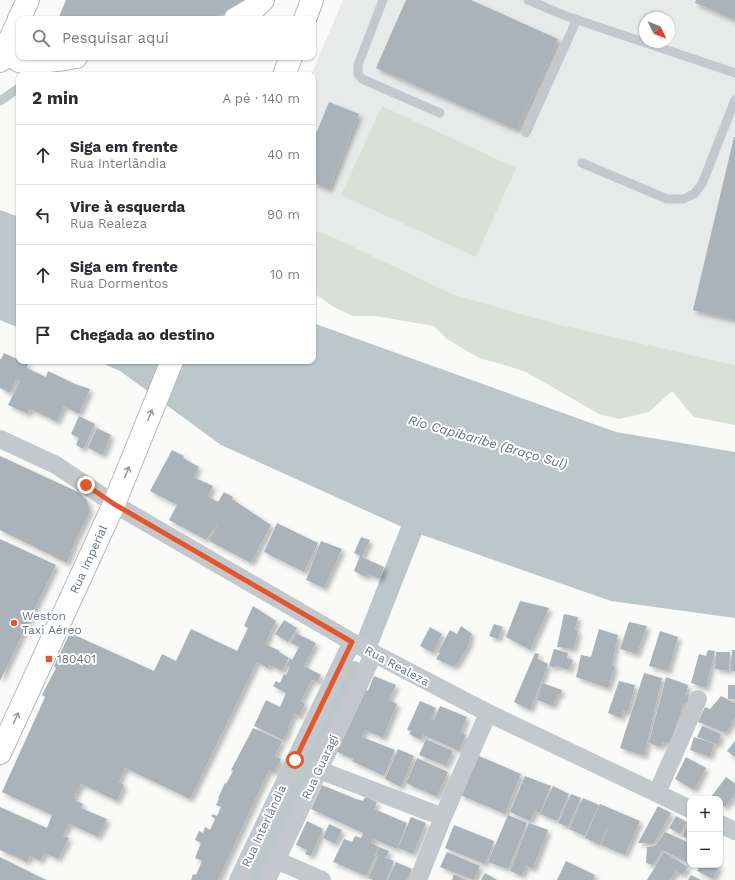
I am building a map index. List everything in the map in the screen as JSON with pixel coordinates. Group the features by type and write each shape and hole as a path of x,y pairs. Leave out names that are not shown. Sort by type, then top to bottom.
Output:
{"highway":[{"path":"20,16 28,0"},
{"path":"240,16 257,6 263,0"},
{"path":"306,16 312,0"},
{"path":"16,26 3,54 16,59"},
{"path":"18,60 21,62 35,63 54,60"},
{"path":"285,72 289,60"},
{"name":"Rua Imperial","path":"0,753 114,504 171,364"}],"street":[{"name":"Rua Realeza","path":"0,439 56,465 114,504 352,642 488,713 687,808"},
{"name":"Rua Interlândia","path":"238,880 352,642"},
{"name":"Rua Guaragi","path":"267,880 374,653"},
{"path":"657,793 698,699"},
{"path":"418,880 443,817 488,713"},
{"path":"319,770 443,817"},
{"path":"723,825 735,831"},
{"path":"276,860 322,880"}],"lane":[{"path":"383,0 358,65 358,74 362,79 440,113"},
{"path":"528,0 577,19 735,74"},
{"path":"526,133 577,19"},
{"path":"45,72 68,60"},
{"path":"0,101 16,90"},
{"path":"582,163 667,199 683,199 694,194 702,184 735,100"}],"shaded area":[{"path":"343,0 735,0 735,365 557,324 452,294 331,236 316,231 316,72 312,72"},
{"path":"382,106 516,168 476,257 341,195"},
{"path":"316,231 331,236 452,294 557,324 735,365 735,425 694,417 672,391 649,412 619,419 599,414 526,372 479,358 447,339 434,326 375,316 353,316 332,306 316,295"}],"water":[{"path":"0,210 16,216 16,327 0,320"},
{"name":"Rio Capibaribe (Braço Sul)","path":"316,324 616,432 735,452 735,618 611,601 411,531 221,445 120,371 104,364 316,364"}],"building":[{"path":"66,0 248,0 226,13 218,16 59,16"},
{"path":"406,0 471,0 558,39 517,130 376,68"},
{"path":"696,0 735,0 735,20 695,3"},
{"path":"329,102 359,114 329,189 316,184 316,134"},
{"path":"735,137 735,320 693,310"},
{"path":"4,353 16,359 16,364 28,364 27,368 46,377 48,371 75,384 90,389 79,414 64,406 57,422 30,409 28,414 8,405 20,381 16,380 10,393 0,388 1,359"},
{"path":"79,416 95,424 83,449 76,445 79,438 71,434"},
{"path":"97,428 111,435 103,455 88,448"},
{"path":"172,450 184,456 183,458 199,467 193,477 213,486 208,496 218,502 224,492 271,525 251,563 209,541 218,524 206,540 169,520 177,505 150,491"},
{"path":"0,456 78,492 87,500 90,511 76,539 67,563 0,530"},
{"path":"277,523 318,543 304,572 264,552"},
{"path":"361,537 370,540 362,557 384,567 380,579 368,574 366,577 354,571 360,556 354,553"},
{"name":"Weston Taxi Aéreo","path":"0,539 56,565 0,681"},
{"path":"321,541 342,549 324,588 306,580"},
{"path":"520,601 549,608 530,650 506,637"},
{"path":"253,606 276,621 265,644 280,651 279,652 289,658 282,671 270,665 268,668 257,662 190,799 125,768 119,782 124,785 117,801 81,784 74,798 77,799 76,801 83,804 81,808 107,819 98,837 69,824 63,836 69,838 58,859 45,853 40,861 30,856 27,862 0,850 0,807 47,828 52,815 2,792 45,697 42,695 56,668 54,666 70,633 154,671 162,654 176,661 191,629 237,651 248,628 244,626"},
{"path":"564,614 578,617 575,630 578,631 574,649 557,647"},
{"path":"284,620 297,628 288,642 275,634"},
{"path":"629,622 647,626 637,654 620,649"},
{"path":"494,624 503,627 498,639 489,636"},
{"path":"461,626 472,634 469,640 470,642 458,663 454,667 436,659 440,653 438,652 450,630 457,634"},
{"path":"430,627 442,634 433,653 420,646"},
{"path":"599,629 618,635 612,665 615,666 608,688 576,677 581,655 591,657"},
{"path":"660,631 678,637 668,671 649,666"},
{"path":"296,633 316,643 304,666 321,675 317,682 312,680 301,701 305,704 299,716 294,714 288,728 289,729 283,740 254,726 266,700 280,707 286,693 273,686 276,681 280,683 284,674 286,675 290,667 286,666 290,658 292,660 299,647 291,643"},
{"path":"554,649 568,653 567,658 573,660 569,670 556,666 555,668 549,666"},
{"path":"708,650 715,651 706,688 691,683 699,654 706,656"},
{"path":"732,650 735,650 735,671 731,671"},
{"path":"716,652 730,652 729,671 715,669"},
{"path":"535,653 539,654 538,659 548,664 530,710 514,702"},
{"path":"644,673 662,678 644,756 620,748"},
{"path":"374,676 396,685 389,700 397,704 383,738 365,730 362,737 395,750 384,776 335,751 363,688 368,691"},
{"path":"666,677 688,685 686,695 689,695 687,704 684,703 670,744 663,742 661,747 649,743"},
{"path":"619,681 635,685 628,712 623,711 621,718 608,713"},
{"path":"542,683 562,690 561,694 558,694 553,706 537,700"},
{"path":"728,685 735,685 735,699 728,699"},
{"path":"721,696 735,703 735,717 726,733 698,722 705,707 710,709"},
{"path":"420,701 436,708 431,718 434,720 440,706 467,717 461,732 466,735 459,751 423,735 421,740 409,734 411,731 407,730"},
{"path":"702,726 721,734 718,745 697,737"},
{"path":"253,728 282,741 275,756 281,759 274,773 269,770 218,880 191,880 193,874 196,875 202,861 195,858 201,843 195,840 199,831 203,833 205,827 210,830 215,819 211,816 213,814 217,816 221,807 216,805 219,799 218,798 233,771 231,770"},
{"path":"694,737 714,744 710,757 690,750"},
{"path":"426,739 453,751 446,766 419,755"},
{"path":"735,741 735,757 727,751"},
{"path":"398,749 414,756 401,787 385,779"},
{"path":"477,755 521,774 505,814 460,795"},
{"path":"686,757 706,768 694,790 675,779"},
{"path":"417,758 448,772 437,797 406,783"},
{"path":"525,776 551,786 540,813 535,811 530,821 510,812"},
{"path":"726,777 734,783 735,782 735,794 725,807 723,805 723,796 712,796"},
{"path":"322,785 356,799 363,801 365,797 377,802 374,809 407,823 397,849 373,839 371,843 379,847 366,876 333,862 344,839 352,842 355,836 361,838 363,833 311,809"},
{"path":"553,786 569,794 557,821 540,814"},
{"path":"571,794 581,798 568,827 558,823"},
{"path":"583,798 599,805 585,836 569,829"},
{"path":"600,804 640,821 625,855 601,845 611,819 600,845 585,838"},
{"path":"658,806 671,813 654,843 638,843"},
{"path":"508,815 527,823 508,869 488,862"},
{"path":"676,816 687,822 680,834 669,828"},
{"path":"411,817 426,823 413,854 398,848"},
{"path":"307,821 323,829 311,856 305,854 307,850 296,845"},
{"path":"529,823 548,830 533,869 526,866 522,876 510,871"},
{"path":"329,824 342,830 335,844 323,838"},
{"path":"454,825 494,841 485,864 445,848"},
{"path":"687,827 687,838 682,836"},
{"path":"665,832 687,842 687,862 662,850 653,865 646,863 647,847 655,846"},
{"path":"379,847 389,851 386,858 394,861 386,880 373,880 368,878 378,857 376,856"},
{"path":"447,852 480,866 474,880 440,867"},
{"path":"664,852 687,866 682,875 676,871 670,880 647,880"},
{"path":"0,857 46,880 0,880"},
{"path":"566,861 595,875 593,880 557,880"},
{"path":"396,862 412,869 407,880 388,880"},
{"path":"698,868 718,868 713,879 697,871"},
{"path":"485,873 497,880 481,880"},
{"path":"454,874 466,880 452,880"},
{"path":"691,875 701,880 688,880"}],"waterway":[{"path":"369,638 411,531"},
{"path":"255,880 353,672"}],"place":[{"name":"Weston Taxi Aéreo","path":"14,623"},
{"name":"180401","path":"49,659"}],"route":[{"path":"86,485 114,504 352,642 295,760"}]}
